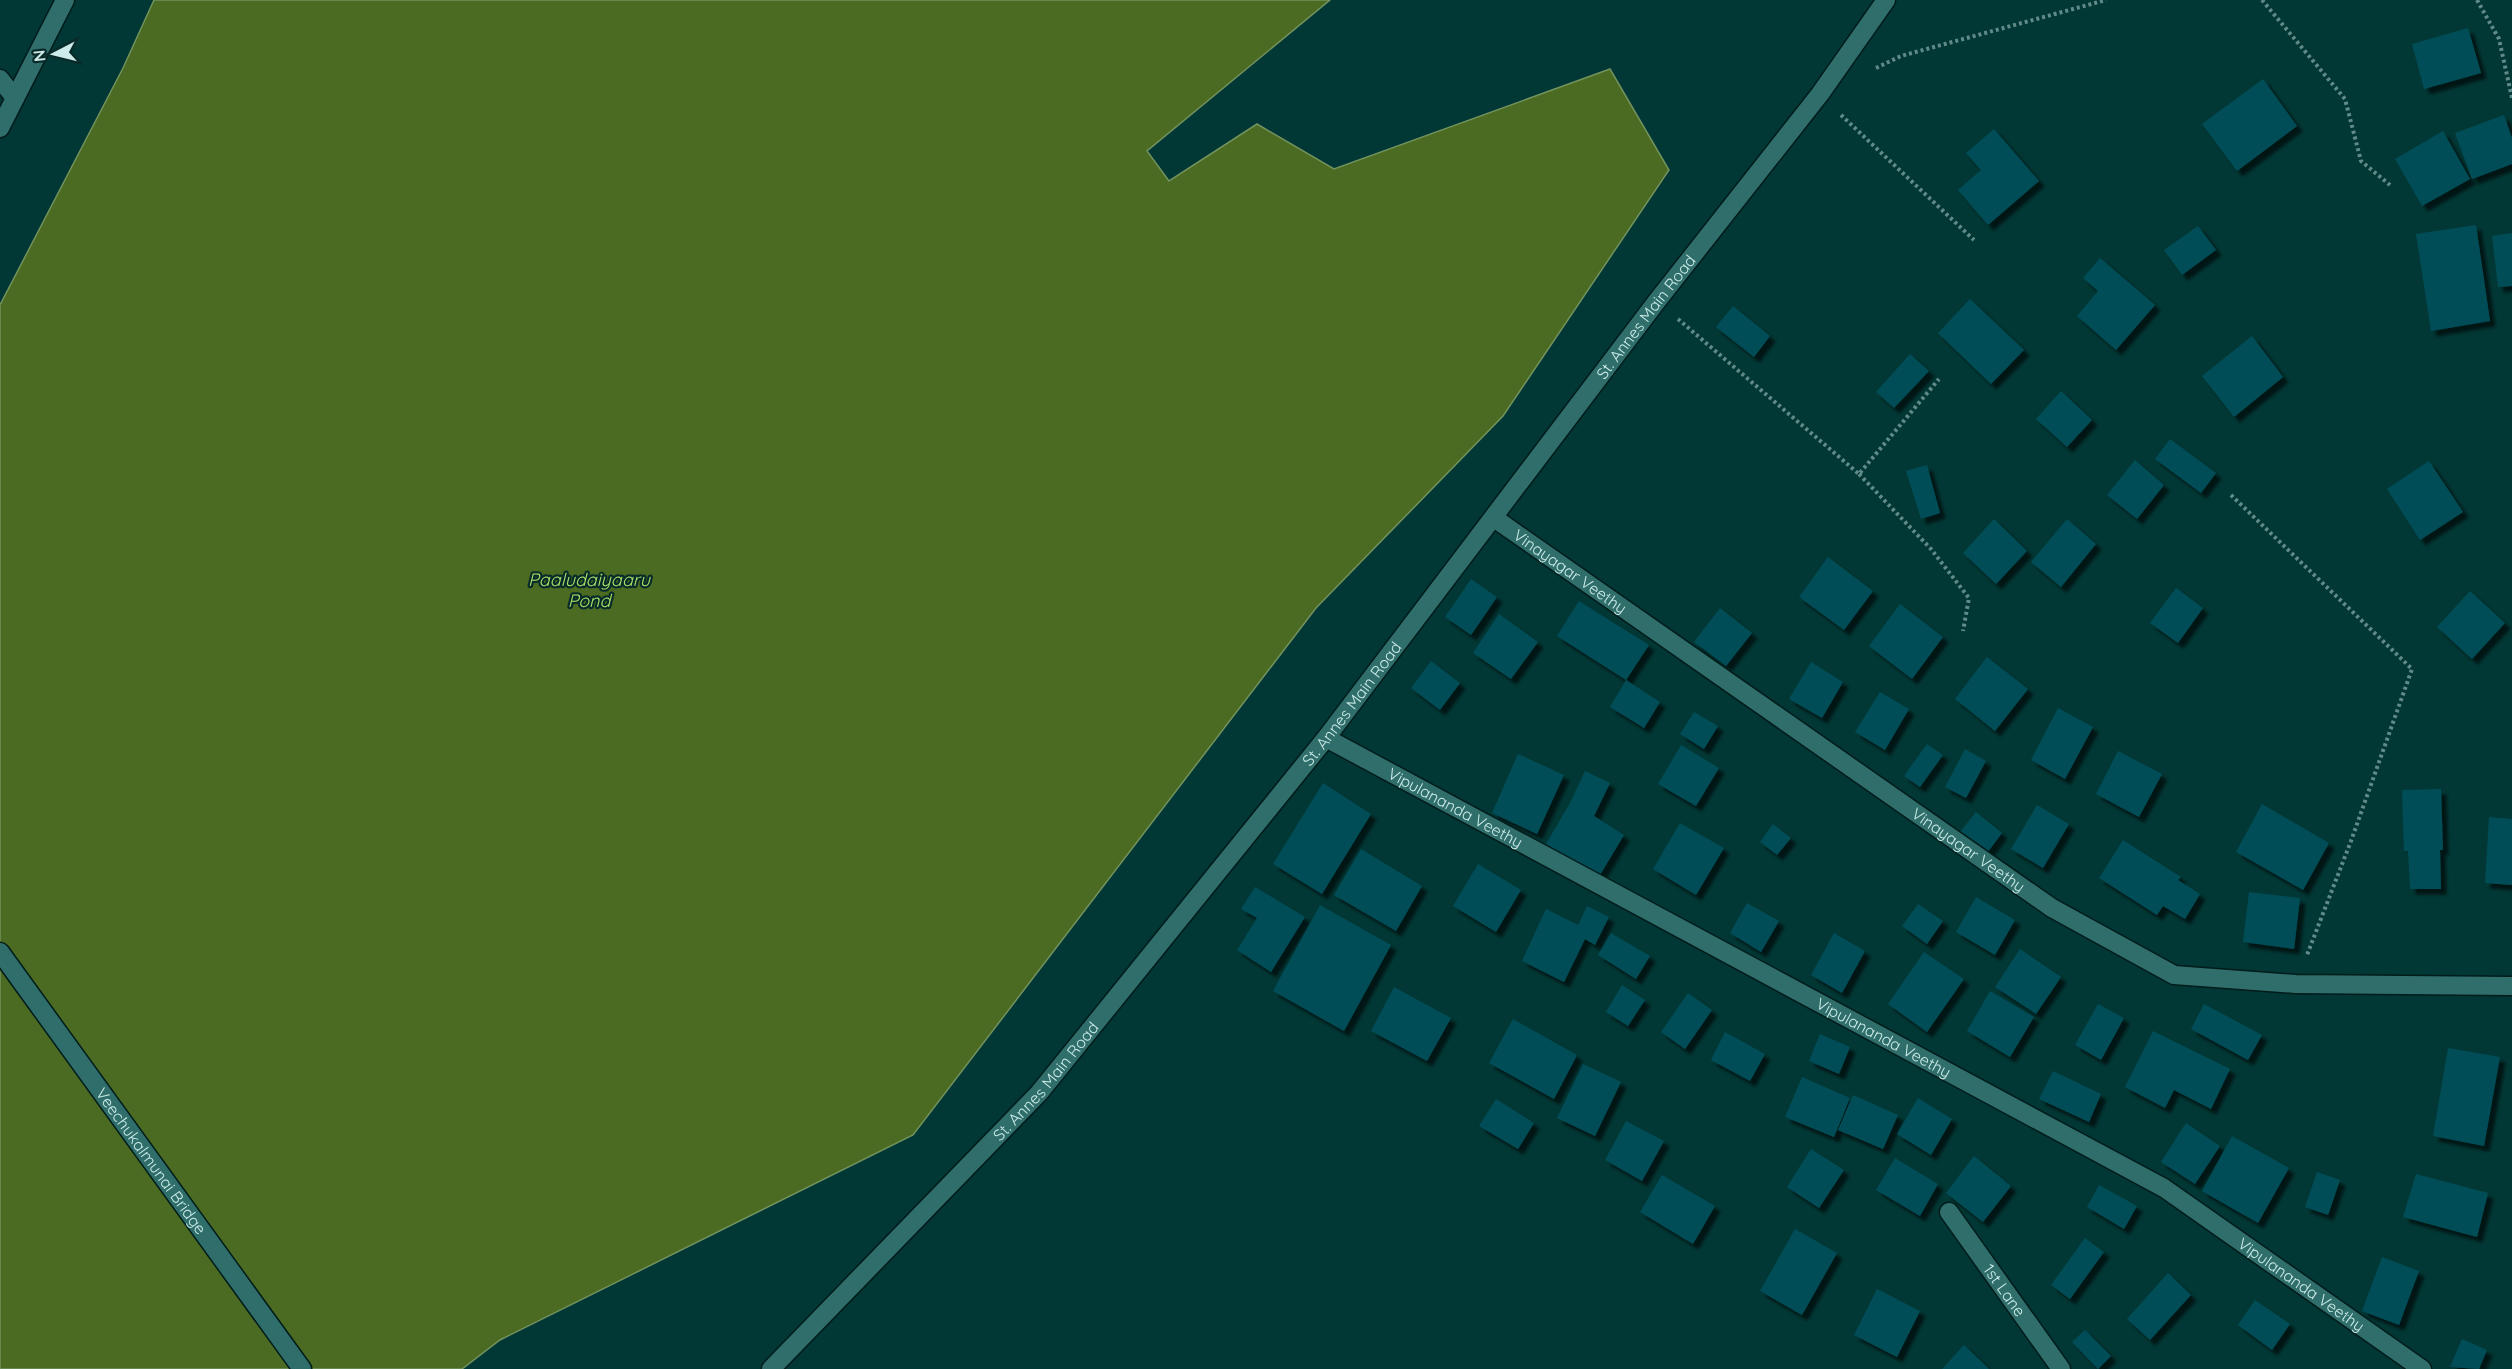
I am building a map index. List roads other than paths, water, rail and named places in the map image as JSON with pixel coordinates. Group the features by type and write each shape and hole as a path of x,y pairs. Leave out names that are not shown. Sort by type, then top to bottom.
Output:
{"street":[{"path":"0,128 65,0"},
{"name":"St. Annes Main Road","path":"771,1369 1040,1093 1326,738 1657,301 1820,94 1886,0"},
{"path":"0,79 15,98"},
{"name":"Vinayagar Veethy","path":"1494,518 2052,908 2174,975 2296,984 2512,986"},
{"name":"Vipulananda Veethy","path":"1326,738 2164,1188 2422,1369"},
{"name":"Veechukalmunai Bridge","path":"0,952 302,1369"},
{"name":"1st Lane","path":"1949,1212 2061,1369"}],"water":[{"name":"Paaludaiyaaru Pond","path":"154,0 1330,0 1147,151 1169,181 1257,124 1334,169 1610,69 1669,170 1503,416 1316,608 913,1135 500,1340 462,1369 0,1369 0,305 123,68"}]}
